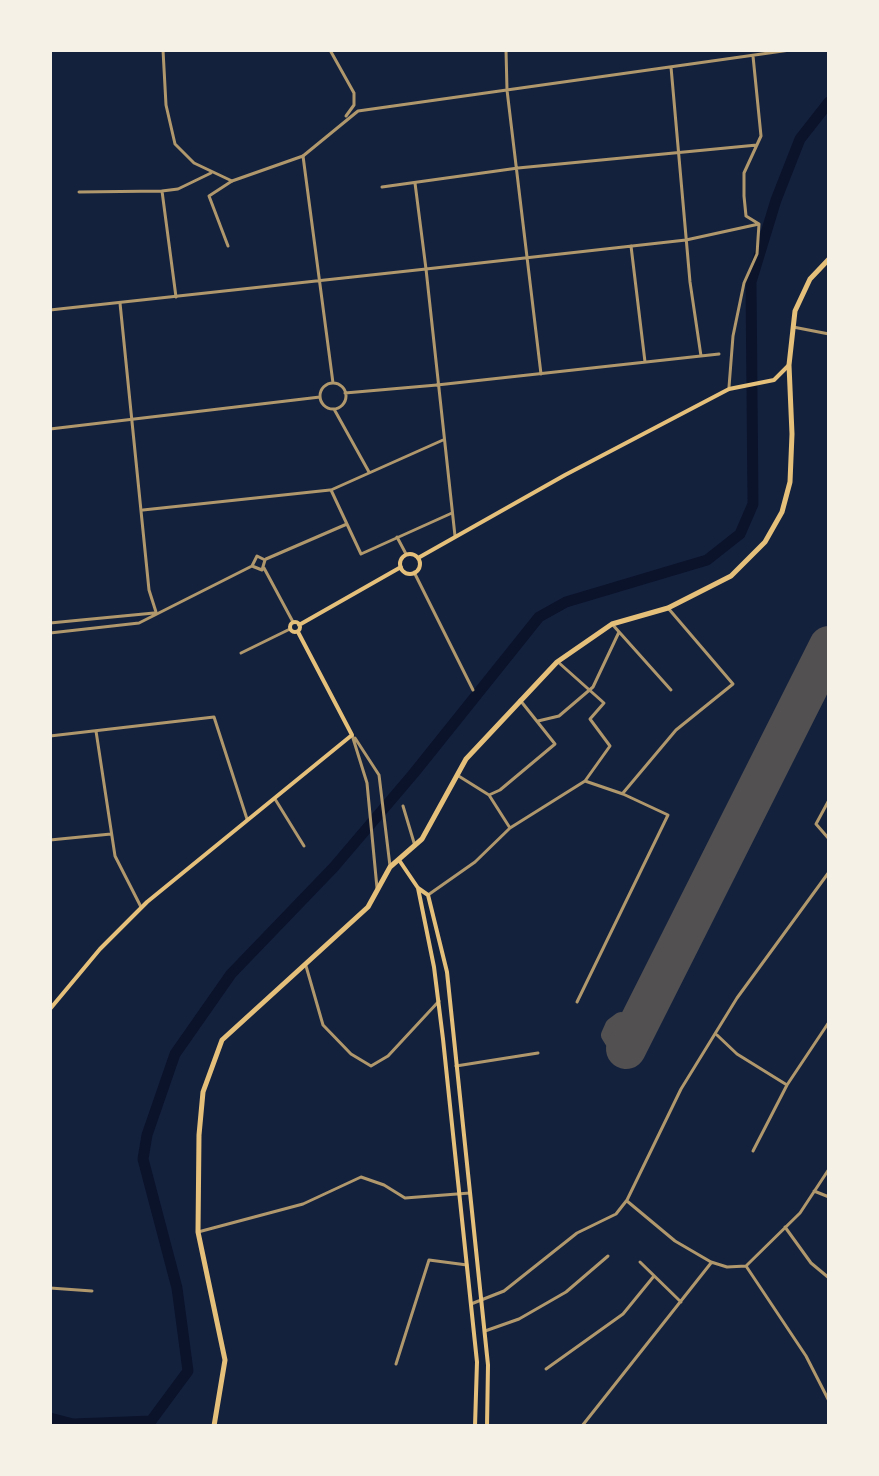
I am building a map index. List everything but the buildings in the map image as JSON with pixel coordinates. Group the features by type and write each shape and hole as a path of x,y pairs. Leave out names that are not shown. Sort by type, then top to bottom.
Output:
{"highway":[{"path":"214,1426 225,1360 198,1232 199,1135 203,1092 211,1064 235,1025 368,907 390,867 415,846 438,814 466,759 557,662 612,624 668,608 731,576 765,542 782,512 790,482 789,365 800,296 829,259"}],"main road":[{"path":"299,625 401,567 406,554 418,558 729,389 774,380 789,365"},
{"path":"401,567 407,573 414,572 418,567 418,558"},
{"path":"298,632 290,629 293,622 299,625"},
{"path":"50,1009 100,949 141,907 352,735 298,632 299,625"},
{"path":"399,860 418,888 428,895 447,972 488,1365 487,1426"},
{"path":"418,888 439,1001 467,1265 477,1362 475,1426"},
{"path":"443,1039 453,1038"}],"street":[{"path":"163,50 166,105 175,144 211,173 232,181"},
{"path":"228,246 209,196 232,181 252,177 303,156 344,119 355,99 330,50"},
{"path":"506,50 507,90 541,374"},
{"path":"344,119 368,109 790,50"},
{"path":"753,56 761,136 744,173 744,196 746,216 759,224"},
{"path":"671,67 686,240 701,356"},
{"path":"382,187 518,168 757,145"},
{"path":"303,156 333,383 345,393 719,354"},
{"path":"79,192 178,189 211,173"},
{"path":"415,183 455,536"},
{"path":"162,191 176,297"},
{"path":"50,310 686,240 759,224"},
{"path":"729,389 733,336 744,283 757,254 759,224"},
{"path":"631,245 645,362"},
{"path":"120,303 149,590 155,613"},
{"path":"793,327 829,334"},
{"path":"333,383 322,389 320,397 323,405 334,409 369,474"},
{"path":"334,409 342,405 345,393"},
{"path":"50,429 320,397"},
{"path":"143,510 331,490 443,440"},
{"path":"331,490 361,554 452,513"},
{"path":"265,560 347,524"},
{"path":"397,537 406,554"},
{"path":"50,633 139,623 252,566 257,556 265,560"},
{"path":"265,560 264,568 293,622"},
{"path":"252,566 259,571 264,568"},
{"path":"414,572 473,690"},
{"path":"623,794 676,730 733,684 668,608"},
{"path":"50,623 155,613"},
{"path":"81,620 82,629"},
{"path":"612,624 671,690"},
{"path":"241,653 290,629"},
{"path":"537,721 559,716 598,680 619,632"},
{"path":"428,895 475,862 510,828 585,781 610,746 590,719 604,703 557,662"},
{"path":"489,795 500,790 553,747 554,742 520,699"},
{"path":"50,736 214,717 248,822"},
{"path":"96,731 115,856 141,907"},
{"path":"352,735 379,775 390,867"},
{"path":"352,735 367,783 377,888"},
{"path":"457,775 489,795 510,828"},
{"path":"577,1002 668,818 666,813 585,781"},
{"path":"275,799 304,846"},
{"path":"829,800 816,828 829,839"},
{"path":"403,806 415,846"},
{"path":"50,840 111,834"},
{"path":"471,1304 481,1302 518,1281 577,1233 616,1214 627,1200 681,1089 756,969 829,872"},
{"path":"305,963 323,1025 351,1054 371,1066 388,1056 439,1001"},
{"path":"753,1151 787,1085 829,1022"},
{"path":"717,1035 737,1054 787,1085"},
{"path":"456,1066 538,1053"},
{"path":"627,1200 667,1236 711,1262 727,1267 746,1266 785,1227 829,1169"},
{"path":"198,1232 303,1204 361,1177 405,1198 470,1193"},
{"path":"814,1191 829,1197"},
{"path":"785,1227 811,1263 829,1278"},
{"path":"485,1331 519,1319 566,1292 608,1256"},
{"path":"396,1364 429,1260 467,1265"},
{"path":"640,1262 681,1302"},
{"path":"582,1426 711,1262"},
{"path":"746,1266 806,1356 829,1401"},
{"path":"546,1369 623,1314 654,1276"},
{"path":"50,1288 92,1291"}],"waterway":[{"path":"50,1418 73,1424 151,1421 188,1371 177,1288 143,1159 147,1135 175,1054 231,974 334,867 539,617 566,602 707,560 740,534 753,504 751,282 776,200 800,139 829,102"}],"taxiway":[{"path":"626,1049 614,1043 609,1035 613,1026 621,1020 639,1024"}],"runway":[{"path":"626,1049 829,646"}]}
